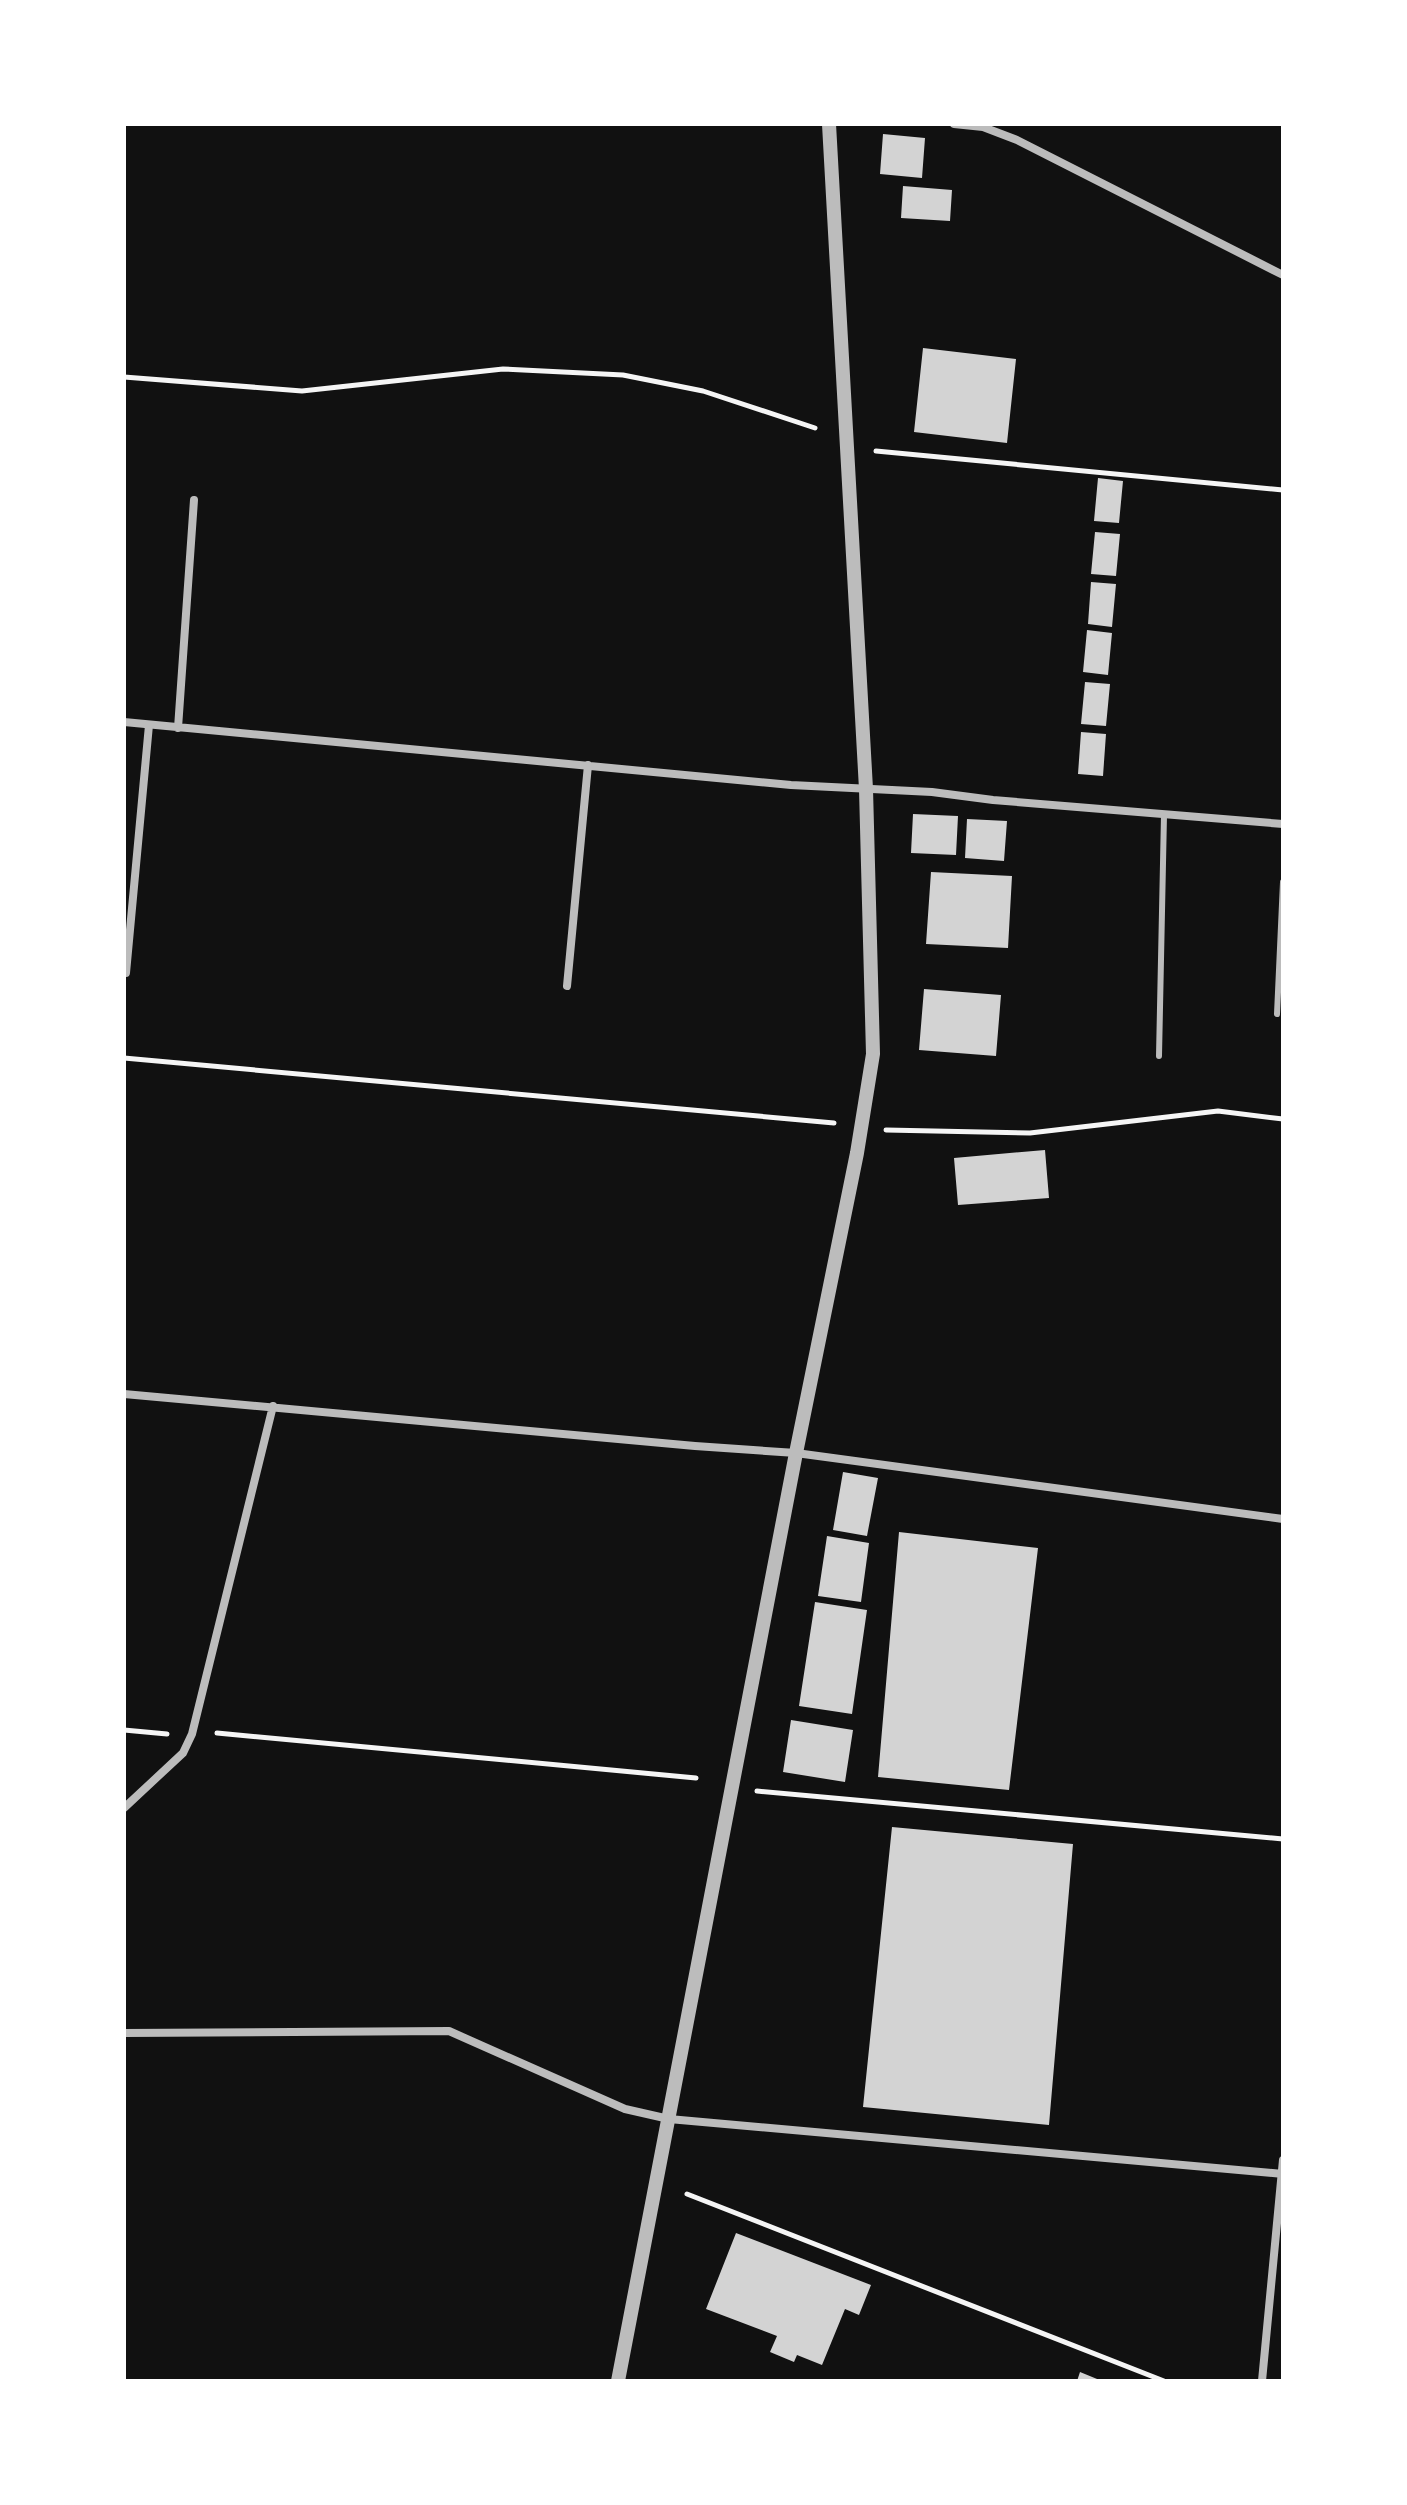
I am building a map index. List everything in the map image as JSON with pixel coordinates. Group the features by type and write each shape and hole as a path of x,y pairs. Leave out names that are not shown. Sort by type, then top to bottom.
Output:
{"street":[{"path":"618,2381 796,1453 857,1153 873,1054 866,789 829,124"},
{"path":"954,124 983,127 1017,140 1283,275"},
{"path":"178,728 194,500"},
{"path":"124,722 791,785 932,792 993,800 1283,824"},
{"path":"126,973 149,725"},
{"path":"567,986 588,765"},
{"path":"124,1394 796,1453 1283,1519"},
{"path":"124,1808 183,1753 192,1734 273,1406"},
{"path":"124,2033 449,2031 625,2109 669,2119 1282,2174"},
{"path":"1262,2381 1283,2160"}],"lane":[{"path":"1159,1056 1164,815"},
{"path":"1277,1014 1283,882"}],"path":[{"path":"124,377 302,391 503,369 623,375 703,391 815,428"},
{"path":"876,451 1283,490"},
{"path":"124,1058 834,1123"},
{"path":"885,1130 1030,1133 1218,1111 1283,1119"},
{"path":"124,1730 214,1733 696,1778"},
{"path":"732,1788 1283,1839"},
{"path":"687,2194 1164,2381"}],"building":[{"path":"883,134 925,138 922,178 880,174"},
{"path":"903,186 952,190 950,221 901,218"},
{"path":"923,348 1016,359 1007,443 914,432"},
{"path":"1098,478 1123,481 1119,523 1094,521"},
{"path":"1095,532 1120,534 1116,576 1091,574"},
{"path":"1091,582 1116,584 1112,627 1088,624"},
{"path":"1087,630 1112,633 1108,675 1083,672"},
{"path":"1085,682 1110,684 1106,726 1081,724"},
{"path":"1081,732 1106,734 1103,776 1078,774"},
{"path":"913,814 958,816 956,855 911,853"},
{"path":"967,819 1007,821 1004,861 965,858"},
{"path":"931,872 1012,876 1008,948 926,944"},
{"path":"924,989 1001,995 996,1056 919,1050"},
{"path":"1045,1150 1049,1198 958,1205 954,1158"},
{"path":"843,1472 878,1478 867,1536 833,1530"},
{"path":"899,1532 1038,1548 1009,1790 878,1777"},
{"path":"827,1536 869,1543 861,1602 818,1596"},
{"path":"815,1602 867,1610 852,1714 799,1706"},
{"path":"791,1720 853,1730 845,1782 783,1772"},
{"path":"892,1827 1073,1844 1049,2125 863,2107"},
{"path":"736,2233 871,2285 859,2315 845,2309 822,2365 797,2355 794,2362 770,2352 777,2336 706,2309"},
{"path":"1080,2372 1102,2381 1077,2381"}]}
